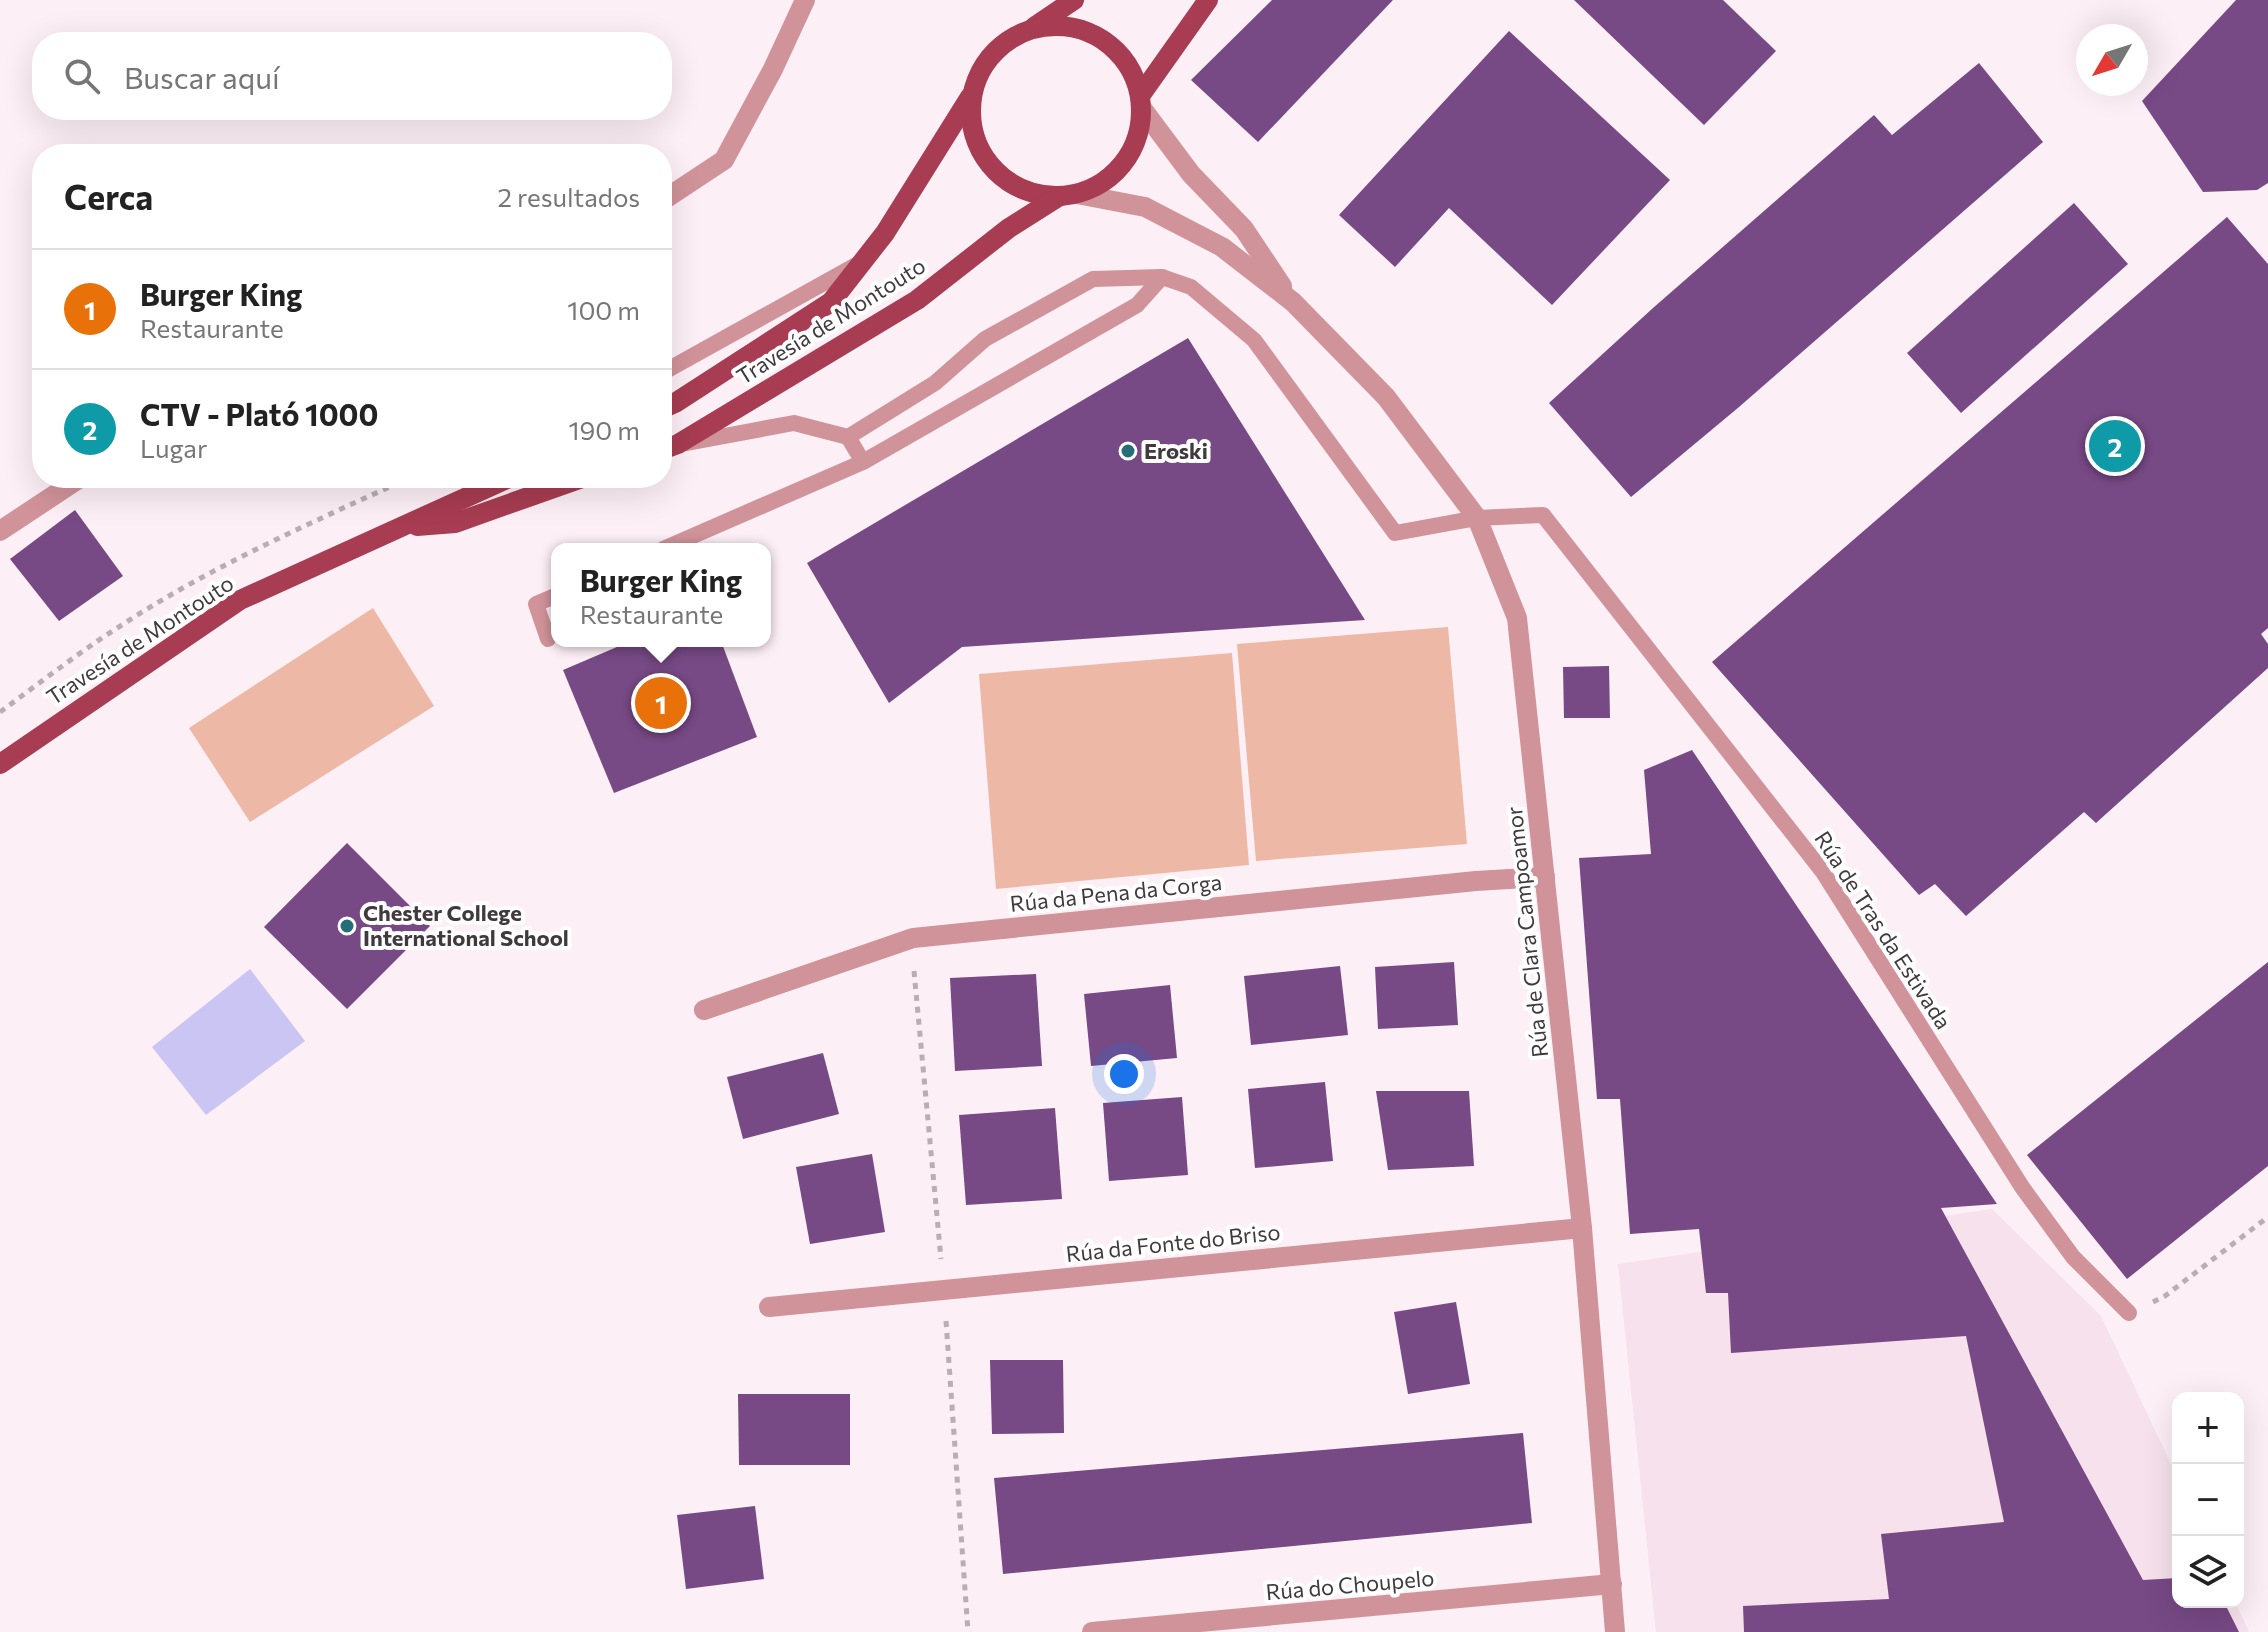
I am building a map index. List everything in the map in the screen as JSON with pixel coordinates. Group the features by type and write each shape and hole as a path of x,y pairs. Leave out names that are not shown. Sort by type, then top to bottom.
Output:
{"main road":[{"name":"Travesía de Montouto","path":"672,404 831,302 867,259 972,94 980,72 993,53 1010,39 1074,0"},
{"name":"Travesía de Montouto","path":"1140,102 1208,0"},
{"name":"Travesía de Montouto","path":"672,446 917,300 1009,228 1067,195 1098,185 1116,171 1131,152 1139,130 1140,102 1133,73 1100,38 1066,27 1031,29"},
{"name":"Travesía de Montouto","path":"972,94 971,119 977,144 991,165 1010,183 1033,193 1067,195"},
{"name":"Travesía de Montouto","path":"0,764 240,600 487,488"},
{"name":"Travesía de Montouto","path":"401,528 455,523 554,488"}],"street":[{"path":"672,194 724,160 773,69 805,0"},
{"path":"1140,102 1191,174 1244,229 1293,302"},
{"path":"1067,195 1145,207 1222,247 1293,302"},
{"name":"Rúa de Clara Campoamor","path":"1293,302 1386,397 1477,518 1517,618 1582,1228 1615,1632"},
{"path":"0,531 65,488"},
{"name":"Rúa da Pena da Corga","path":"704,1010 913,938 1476,881 1545,877"},
{"name":"Rúa da Fonte do Briso","path":"769,1307 1582,1228"},
{"name":"Rúa do Choupelo","path":"1092,1632 1612,1584"}],"lane":[{"path":"672,367 867,259"},
{"path":"848,437 935,383 985,339 1093,279 1162,277 1191,287 1254,340 1395,533 1477,518"},
{"path":"677,543 863,462 1137,305 1162,277"},
{"path":"672,447 794,423 848,437 863,462"},
{"name":"Rúa de Tras da Estivada","path":"1477,518 1543,515 1823,872 2022,1187 2073,1257 2129,1313"},
{"path":"548,639 536,604 551,598"}],"path":[{"path":"2129,1313 2165,1296 2268,1217"}],"shaded area":[{"path":"373,608 434,706 250,822 189,728"},
{"path":"1448,627 1467,844 1256,861 1237,644"},
{"path":"1232,653 1249,865 996,889 979,674"},
{"path":"250,969 305,1041 206,1115 152,1047"},
{"path":"1992,1209 2101,1316 2172,1466 2172,1608 2238,1608 2249,1632 1656,1632 1618,1264"}],"building":[{"path":"1272,0 1393,0 1258,142 1191,80"},
{"path":"1574,0 1723,0 1776,51 1704,125"},
{"path":"2236,0 2268,0 2268,183 2257,190 2203,192 2142,101"},
{"path":"1509,31 1670,180 1552,305 1449,208 1395,267 1339,215"},
{"path":"1979,63 2043,142 1631,497 1549,403 1874,115 1892,135"},
{"path":"2074,203 2128,264 1961,413 1907,353"},
{"path":"2227,217 2268,264 2268,628 2261,634 2268,644 2268,668 2096,823 2084,812 1966,916 1935,884 1919,895 1712,662"},
{"name":"Eroski","path":"1188,338 1365,620 962,647 889,703 807,563"},
{"path":"75,510 123,576 59,621 10,559"},
{"path":"617,647 723,647 757,737 614,793 563,670"},
{"path":"1609,666 1610,718 1564,718 1563,667"},
{"path":"1692,750 1997,1204 1941,1208 2143,1580 2172,1578 2172,1608 2227,1608 2239,1632 1744,1632 1743,1606 1889,1599 1881,1534 2004,1522 1966,1336 1731,1353 1728,1293 1706,1293 1699,1229 1630,1234 1620,1099 1597,1099 1579,858 1651,854 1644,770"},
{"name":"Chester College International School","path":"347,843 430,926 347,1009 264,927"},
{"path":"1454,962 1458,1025 1378,1029 1375,967"},
{"path":"2268,962 2268,1166 2127,1279 2027,1155"},
{"path":"1340,966 1348,1035 1251,1045 1244,976"},
{"path":"1036,974 1042,1066 955,1071 950,978"},
{"path":"1170,985 1177,1058 1091,1066 1084,994"},
{"path":"823,1053 839,1114 743,1139 727,1077"},
{"path":"1325,1082 1333,1161 1255,1168 1248,1089"},
{"path":"1376,1091 1469,1091 1474,1166 1388,1170"},
{"path":"1182,1097 1188,1175 1109,1181 1103,1103"},
{"path":"1055,1108 1062,1199 966,1205 959,1115"},
{"path":"872,1154 885,1232 810,1244 796,1167"},
{"path":"1456,1302 1470,1384 1408,1394 1394,1312"},
{"path":"990,1360 1063,1360 1064,1433 992,1434"},
{"path":"738,1394 850,1394 850,1465 739,1465"},
{"path":"1523,1433 1532,1523 1003,1574 994,1478"},
{"path":"755,1506 764,1579 686,1589 677,1515"}],"place":[{"name":"CTV - Plató 1000","path":"2115,446"},
{"name":"Eroski","path":"1128,451"},
{"name":"Burger King","path":"661,703"},
{"name":"Chester College International School","path":"347,926"}]}
